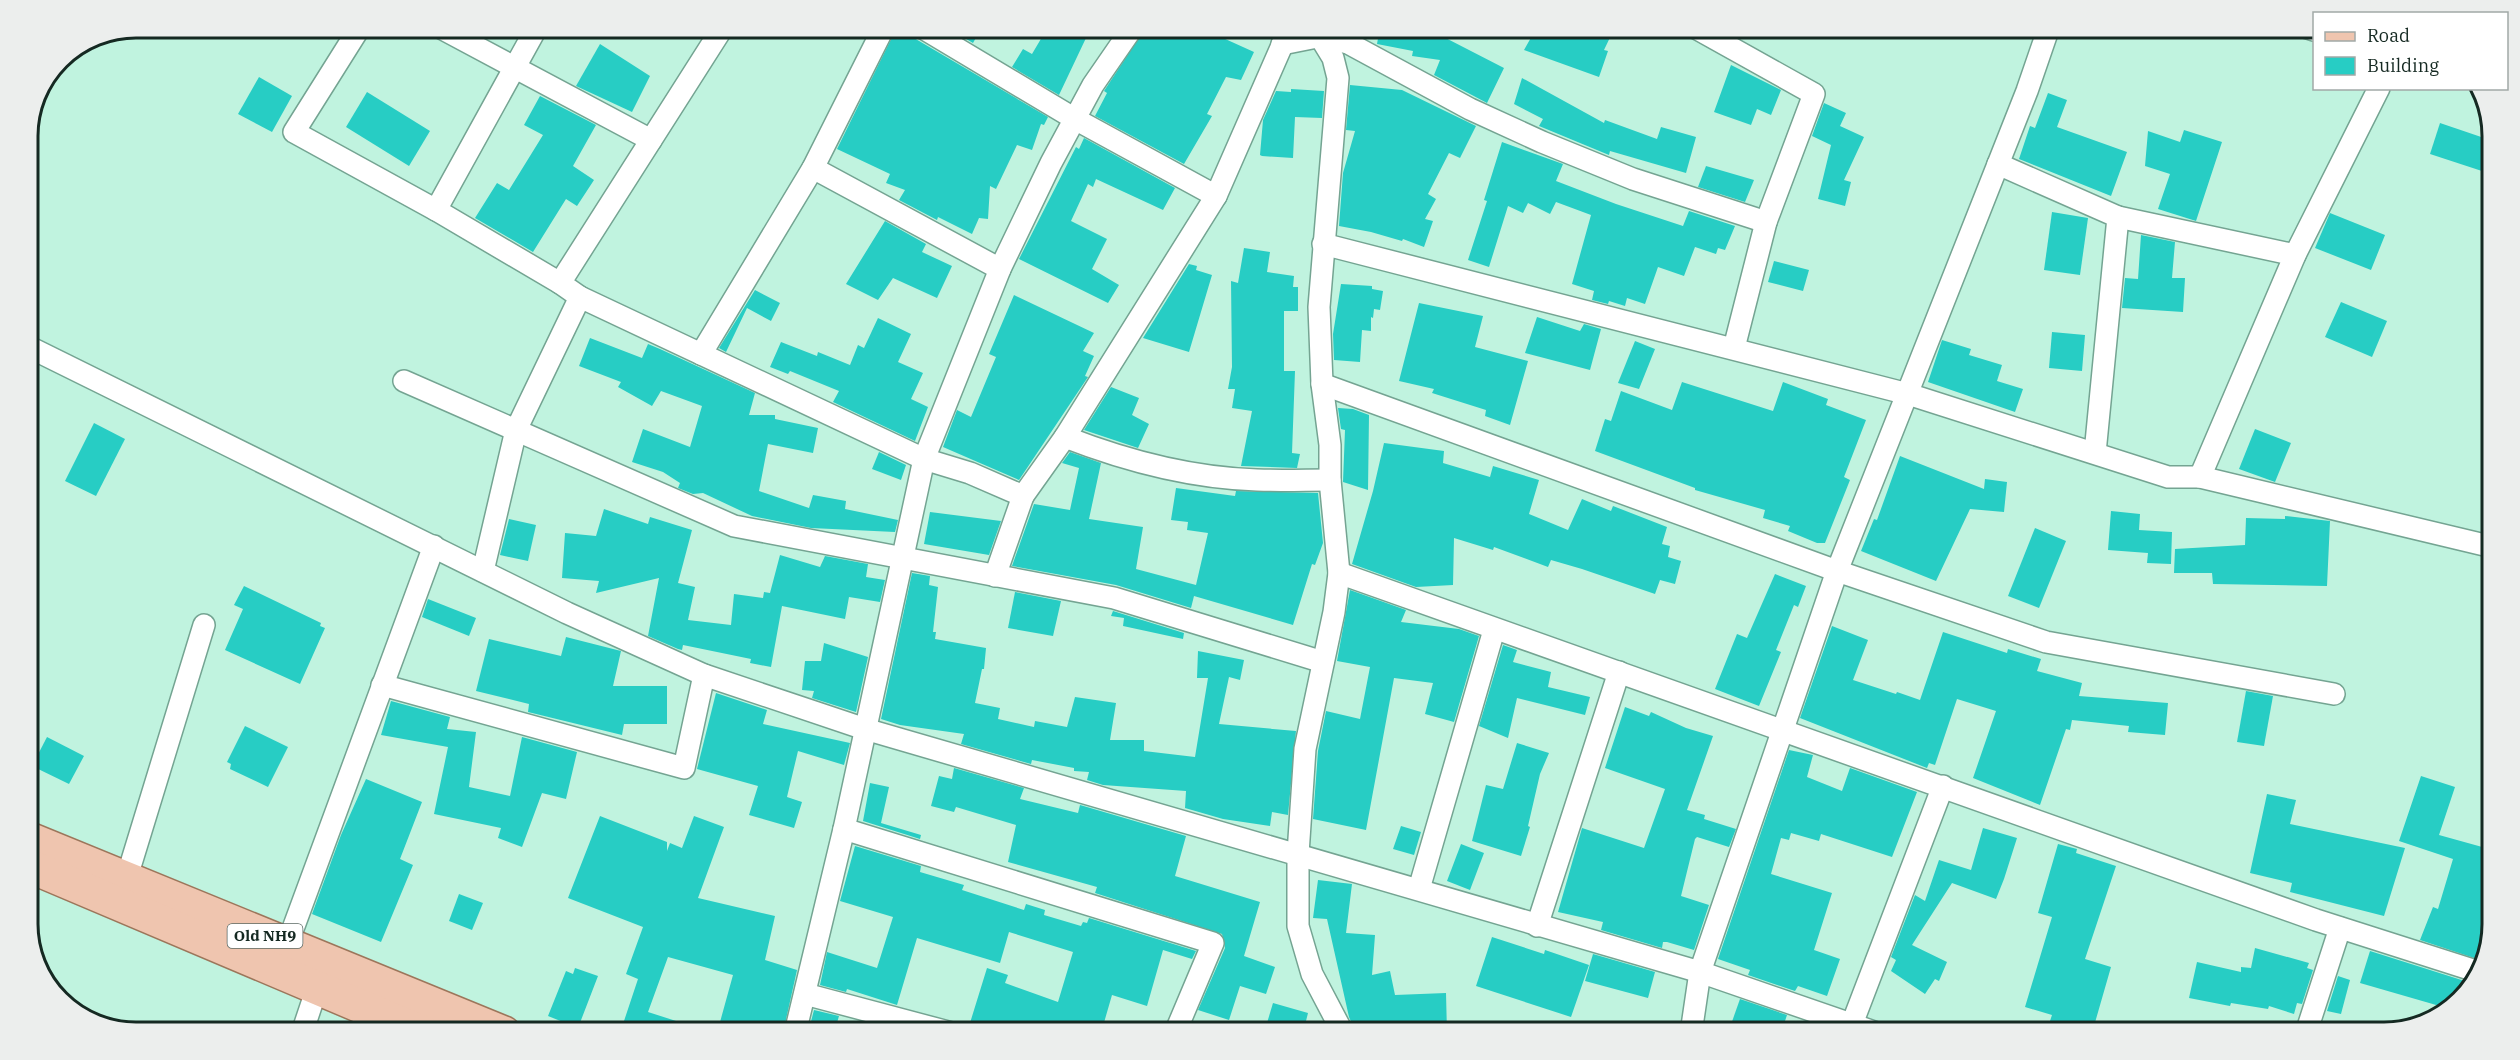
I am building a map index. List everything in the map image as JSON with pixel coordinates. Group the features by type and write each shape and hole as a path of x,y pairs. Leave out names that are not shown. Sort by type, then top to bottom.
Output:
{"main road":[{"name":"Old NH9","path":"38,843 477,1022"},
{"name":"Old NH9","path":"38,870 398,1022"}],"street":[{"path":"353,38 294,132 436,210 580,297 924,459 970,473 1023,496"},
{"path":"460,38 651,140"},
{"path":"436,210 531,38"},
{"path":"560,283 716,38"},
{"path":"701,354 813,168 878,38"},
{"path":"939,38 1075,119 1216,196"},
{"path":"798,1022 844,829 924,459 1000,269 1051,163 1093,85 1125,38"},
{"path":"995,576 1023,496 1065,437 1216,196 1285,38"},
{"path":"1322,38 1333,58 1338,78 1319,307 1322,384 1330,445 1330,480 1339,573 1335,612 1305,749 1298,854 1298,926 1312,974 1337,1022"},
{"path":"1337,100 1348,38"},
{"path":"1354,38 1470,109 1542,142 1633,178 1766,222"},
{"path":"1714,38 1814,94 1766,222 1734,348"},
{"path":"1693,1022 1700,972 1837,571 1998,164 2045,38"},
{"path":"2200,477 2295,255 2378,90"},
{"path":"1998,164 2118,217 2295,255"},
{"path":"813,168 1000,269"},
{"path":"2095,453 2118,217"},
{"path":"1323,244 1908,394 2168,477 2200,477 2482,544"},
{"path":"483,571 516,430 580,297"},
{"path":"38,351 567,613 704,675 865,729 1700,972 1846,1022"},
{"path":"404,381 734,526 1114,598 1323,662"},
{"path":"1322,384 1837,571 2046,642 2334,694"},
{"path":"1065,437 1111,455 1195,472 1254,480 1330,480"},
{"path":"287,945 434,546"},
{"path":"1339,573 1494,630 2340,927 2471,969"},
{"path":"126,880 204,624"},
{"path":"1419,889 1494,630"},
{"path":"1536,926 1618,672"},
{"path":"382,685 684,768 704,675"},
{"path":"1853,1022 1943,786"},
{"path":"844,829 1213,943 1181,1022"},
{"path":"2310,1022 2340,927"},
{"path":"306,1022 317,988"},
{"path":"805,994 911,1022"}],"building":[{"path":"892,38 914,38 1048,117 1044,125 1041,124 1032,150 1017,145 996,189 990,186 988,219 979,218 972,234 938,217 937,220 899,200 905,190 886,183 890,174 837,149"},
{"path":"965,38 976,38 973,43"},
{"path":"1041,38 1086,38 1059,95 1012,67 1023,49 1032,54"},
{"path":"1139,38 1223,38 1254,52 1241,80 1226,77 1207,114 1212,116 1184,164 1095,116 1107,93 1104,91"},
{"path":"1378,38 1446,38 1504,68 1487,103 1434,75 1440,60 1412,56 1413,51 1377,44"},
{"path":"1531,38 1610,38 1604,50 1608,51 1599,77 1524,50"},
{"path":"600,44 650,76 632,112 576,86"},
{"path":"1731,65 1781,90 1771,115 1757,109 1751,125 1714,112"},
{"path":"259,77 292,96 272,132 238,114"},
{"path":"1522,78 1604,123 1605,120 1657,139 1661,127 1696,137 1686,173 1610,151 1609,155 1539,126 1543,119 1514,104"},
{"path":"1350,85 1402,90 1476,126 1460,158 1449,153 1428,194 1436,199 1425,219 1433,221 1424,247 1403,239 1402,241 1339,226 1343,173 1355,131 1346,130"},
{"path":"1291,89 1324,91 1322,118 1295,117 1293,158 1262,156 1260,155 1263,120 1276,91 1291,92"},
{"path":"367,92 430,131 409,166 346,127"},
{"path":"2048,93 2067,100 2057,127 2127,152 2111,196 2019,159 2030,126 2035,128"},
{"path":"540,96 596,125 573,166 594,180 577,206 566,199 533,252 475,218 497,183 509,190 543,135 524,125"},
{"path":"1824,103 1846,113 1840,126 1864,137 1844,180 1851,182 1845,206 1818,199 1831,145 1812,136"},
{"path":"2440,123 2482,137 2482,171 2430,154"},
{"path":"2184,130 2222,142 2196,221 2158,209 2170,174 2145,166 2148,131 2180,142"},
{"path":"1084,138 1175,188 1163,210 1096,179 1093,187 1088,184 1071,221 1107,239 1092,269 1119,285 1108,303 1019,259 1076,147 1079,149"},
{"path":"1502,142 1563,164 1556,181 1616,204 1683,226 1689,211 1735,226 1725,250 1718,248 1716,254 1695,247 1684,276 1658,267 1645,304 1627,298 1625,306 1609,301 1608,304 1592,300 1594,291 1572,284 1591,215 1556,202 1550,214 1528,203 1523,213 1508,206 1489,267 1468,260 1487,201 1484,200"},
{"path":"1706,166 1754,180 1745,202 1698,187"},
{"path":"2052,212 2088,218 2080,275 2044,270"},
{"path":"2330,213 2385,235 2371,270 2315,248"},
{"path":"885,221 926,244 922,252 952,266 937,298 893,278 878,300 846,284"},
{"path":"2141,235 2175,242 2172,278 2185,278 2183,312 2122,308 2125,278 2138,279"},
{"path":"1244,248 1270,252 1267,272 1294,276 1293,287 1298,287 1298,311 1284,311 1284,371 1295,371 1292,453 1300,454 1297,468 1241,466 1252,411 1232,408 1235,389 1228,389 1232,367 1231,281 1238,283"},
{"path":"1774,261 1809,270 1803,291 1768,282"},
{"path":"1189,264 1197,266 1196,270 1212,275 1189,352 1143,338"},
{"path":"1341,284 1372,286 1372,289 1383,291 1380,310 1374,309 1373,318 1371,317 1371,331 1362,330 1360,362 1334,360 1333,334"},
{"path":"755,290 780,303 771,321 747,308 726,352 719,348"},
{"path":"1014,295 1094,333 1083,351 1094,356 1085,376 1088,377 1019,480 943,447 957,410 971,417 996,357 989,354"},
{"path":"2341,302 2387,321 2372,357 2325,337"},
{"path":"1419,303 1483,316 1475,347 1528,361 1510,425 1485,416 1486,410 1432,393 1434,389 1399,381"},
{"path":"1537,317 1580,331 1584,324 1601,329 1590,370 1525,353"},
{"path":"878,318 911,334 898,362 923,373 911,399 928,407 915,441 833,402 839,391 790,371 788,374 770,367 781,342 817,356 818,352 850,365 858,345 864,348"},
{"path":"2052,332 2085,335 2082,371 2049,368"},
{"path":"590,338 642,358 648,344 755,393 749,415 775,415 775,419 818,428 813,453 768,444 759,491 809,508 813,495 846,501 845,509 898,520 895,532 811,528 752,516 703,493 693,494 678,488 680,483 663,472 632,462 643,429 690,447 702,406 661,391 652,406 618,387 621,382 579,366"},
{"path":"1942,340 1971,349 1969,355 2002,365 1997,381 2023,389 2015,412 1928,382"},
{"path":"1635,341 1655,349 1639,389 1618,383"},
{"path":"1682,382 1773,411 1783,382 1828,399 1826,405 1866,420 1844,477 1850,480 1825,543 1817,543 1788,531 1790,526 1763,518 1765,510 1695,490 1695,488 1595,451 1605,419 1611,421 1621,391 1672,410"},
{"path":"1111,387 1139,398 1132,415 1149,424 1138,448 1084,430"},
{"path":"1338,408 1353,409 1369,415 1368,490 1343,482 1345,430 1341,429"},
{"path":"94,423 125,439 96,496 65,481"},
{"path":"2255,429 2291,443 2275,482 2239,469"},
{"path":"1384,443 1444,451 1443,463 1490,477 1493,466 1539,480 1529,514 1568,530 1582,499 1611,511 1613,506 1667,527 1662,544 1670,546 1668,557 1681,561 1675,584 1660,580 1655,594 1551,560 1548,567 1494,547 1493,550 1454,538 1453,585 1416,587 1352,564"},
{"path":"879,452 906,465 901,480 872,469"},
{"path":"1070,452 1101,463 1089,519 1143,527 1136,569 1196,585 1208,533 1187,530 1188,522 1171,520 1176,488 1235,496 1236,491 1318,493 1323,543 1315,565 1312,564 1293,625 1194,596 1191,608 1116,585 1012,566 1034,504 1070,510 1079,468 1062,463"},
{"path":"1900,456 1984,489 1985,479 2007,482 2004,512 1970,509 1936,581 1861,551 1874,519 1877,520"},
{"path":"604,509 648,524 650,517 692,530 678,583 695,587 688,620 731,625 734,594 763,598 764,592 770,593 780,555 820,567 825,556 868,564 866,577 885,580 880,602 849,597 845,619 782,606 771,667 750,663 751,659 683,645 682,650 678,649 648,636 659,578 596,593 599,581 562,578 565,533 596,536"},
{"path":"2111,511 2140,514 2139,530 2172,532 2171,564 2147,563 2148,553 2108,550"},
{"path":"930,512 1001,521 989,555 924,544"},
{"path":"2285,516 2330,521 2327,586 2213,584 2212,573 2174,573 2175,549 2245,545 2246,518 2285,519"},
{"path":"509,519 536,525 528,561 500,555"},
{"path":"2035,528 2066,541 2039,608 2008,596"},
{"path":"912,573 930,576 929,585 938,587 933,632 936,632 935,639 986,648 984,669 982,669 975,703 1000,708 998,719 1034,727 1035,721 1067,727 1075,697 1116,703 1110,740 1144,740 1144,751 1195,757 1208,678 1197,678 1198,651 1244,660 1240,680 1229,677 1219,724 1296,731 1288,815 1272,812 1270,826 1223,819 1185,808 1186,791 1103,785 1087,780 1089,772 1074,771 1074,768 1032,760 1031,764 961,744 964,734 900,725 881,719"},
{"path":"1775,574 1806,586 1798,607 1794,605 1776,650 1781,652 1759,706 1715,689 1737,634 1747,638"},
{"path":"244,586 321,623 320,626 325,628 300,684 225,650 243,609 234,605"},
{"path":"1350,590 1406,610 1401,622 1459,629 1479,636 1454,722 1425,714 1433,683 1394,678 1366,830 1313,819 1318,751 1326,711 1360,719 1370,667 1337,661"},
{"path":"1015,592 1061,601 1053,636 1008,628"},
{"path":"428,599 476,618 469,636 422,617"},
{"path":"1113,611 1184,633 1183,639 1123,626 1124,618 1111,616"},
{"path":"1832,626 1868,640 1853,680 1920,700 1943,632 2007,653 2008,649 2041,659 2037,671 2082,683 2079,696 2168,703 2165,735 2128,732 2129,726 2072,720 2070,730 2066,729 2040,805 1973,778 1996,711 1957,699 1935,765 1929,763 1927,768 1800,718"},
{"path":"566,637 621,651 613,686 667,686 667,724 624,724 622,735 528,712 529,704 476,691 489,639 561,656"},
{"path":"824,643 868,657 856,712 812,698 814,691 802,690 805,661 821,661"},
{"path":"1503,645 1517,650 1513,662 1551,672 1548,687 1590,697 1585,715 1517,698 1508,738 1479,726"},
{"path":"2246,691 2273,696 2264,746 2237,742"},
{"path":"716,693 767,710 763,724 850,743 844,765 798,751 787,797 802,802 794,828 749,815 758,786 697,769"},
{"path":"391,701 450,717 447,729 476,732 469,787 510,796 522,737 577,752 566,799 542,793 522,847 498,838 501,828 434,814 448,747 381,735"},
{"path":"1625,707 1649,716 1651,712 1686,728 1713,736 1687,810 1705,815 1704,819 1736,829 1729,847 1697,837 1695,839 1681,896 1709,905 1694,950 1667,942 1663,942 1662,948 1601,930 1603,922 1558,912 1582,828 1644,848 1665,789 1605,768"},
{"path":"245,726 288,747 268,787 230,769 231,764 227,762"},
{"path":"47,737 84,756 69,784 38,769 38,754"},
{"path":"1517,743 1549,753 1540,774 1528,826 1530,827 1521,856 1472,841 1486,785 1503,789"},
{"path":"1789,750 1813,755 1807,777 1842,791 1850,768 1917,792 1892,857 1821,834 1819,841 1791,833 1789,840 1781,838 1771,874 1832,893 1814,950 1840,959 1827,996 1798,986 1795,991 1748,975 1750,970 1718,959"},
{"path":"954,768 1024,788 1020,799 1078,813 1080,805 1186,836 1175,876 1260,902 1244,956 1275,967 1266,994 1240,986 1229,1020 1198,1010 1225,948 1222,934 1095,893 1097,887 1008,862 1016,825 956,807 954,812 931,806 939,776 952,779"},
{"path":"2421,776 2455,787 2439,835 2482,847 2481,943 2476,959 2420,940 2433,907 2438,909 2453,859 2399,841"},
{"path":"366,779 422,802 400,859 413,865 381,942 312,914 341,835"},
{"path":"870,783 889,787 881,823 921,835 920,839 863,821"},
{"path":"2267,794 2296,800 2290,824 2405,848 2384,916 2290,892 2292,883 2250,873"},
{"path":"600,816 667,842 667,851 670,843 682,848 694,816 724,827 698,898 775,916 765,960 797,970 785,1022 720,1022 733,975 668,957 648,1012 679,1022 624,1022 638,979 626,974 643,927 568,898"},
{"path":"1401,826 1421,832 1414,855 1393,849"},
{"path":"1983,828 2017,838 2004,879 1996,899 1952,883 1912,945 1947,962 1939,981 1935,979 1925,994 1891,971 1896,960 1891,957 1915,895 1925,901 1939,860 1971,870"},
{"path":"1461,844 1484,853 1470,890 1447,881"},
{"path":"2058,844 2077,849 2076,853 2116,866 2085,959 2111,967 2095,1022 2050,1022 2052,1015 2025,1007 2052,917 2038,913"},
{"path":"855,846 921,866 920,872 964,885 962,890 1024,910 1026,904 1045,910 1044,915 1081,926 1083,922 1087,923 1089,918 1196,951 1192,959 1163,950 1147,1006 1112,995 1104,1022 970,1022 987,968 1008,975 1005,983 1058,1002 1073,952 1009,932 1000,963 917,938 897,1005 847,989 846,992 820,985 827,952 877,968 893,917 840,901"},
{"path":"1318,880 1352,884 1346,933 1375,935 1372,975 1390,971 1395,995 1446,993 1447,1022 1351,1022 1327,919 1313,918"},
{"path":"459,894 483,903 472,930 449,921"},
{"path":"1492,937 1544,954 1545,950 1589,965 1571,1017 1476,986"},
{"path":"2255,948 2309,963 2307,968 2313,970 2302,1004 2297,1003 2294,1014 2269,1006 2268,1009 2231,1003 2230,1006 2189,998 2197,962 2241,972 2241,967 2251,968"},
{"path":"2370,951 2464,981 2454,994 2439,1006 2360,983"},
{"path":"1593,954 1655,972 1648,998 1585,981"},
{"path":"575,968 598,976 580,1022 563,1022 548,1016 566,971 573,974"},
{"path":"2338,976 2350,980 2341,1014 2327,1011"},
{"path":"1740,999 1787,1015 1785,1022 1732,1022"},
{"path":"1273,1003 1308,1013 1306,1022 1267,1022"},
{"path":"814,1010 839,1016 837,1022 811,1022"}]}
